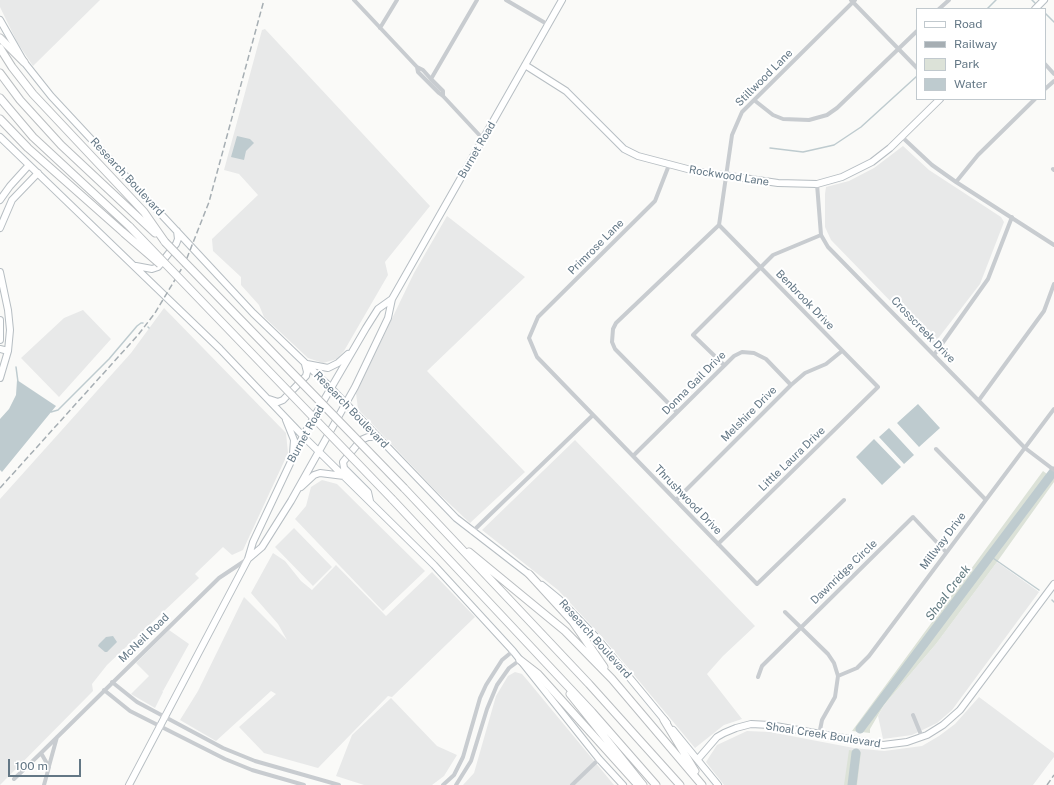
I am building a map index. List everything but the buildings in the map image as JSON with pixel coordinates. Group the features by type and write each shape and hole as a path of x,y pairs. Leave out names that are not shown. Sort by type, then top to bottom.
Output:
{"highway":[{"path":"0,38 24,62"},
{"path":"0,48 23,82 144,212 165,242"},
{"path":"0,73 20,100 61,145 165,242 404,488 597,693 680,785"},
{"path":"0,98 33,137 130,227 392,499 620,743 656,785"},
{"path":"0,119 28,148 149,257 174,274"},
{"path":"453,540 565,631 612,679 703,785"},
{"path":"529,574 572,622 612,679"},
{"path":"520,660 538,674 638,785"},
{"path":"546,664 643,785"},
{"path":"664,720 703,785"}],"main road":[{"name":"Burnet Road","path":"248,558 262,547 297,491 318,451 346,404 388,318 392,299 562,0"},
{"path":"1036,8 1044,0"},
{"name":"Research Boulevard","path":"0,20 24,62 51,96 253,313 331,388 472,532 529,574 559,599 596,637 718,785"},
{"name":"Rockwood Lane","path":"525,65 566,91 624,149 638,156 669,165 726,176 778,183 817,184 842,176 872,162 902,137 939,100"},
{"path":"0,137 215,344 303,436 434,565 512,650 599,759 623,785"},
{"path":"0,200 10,186 29,165"},
{"path":"0,228 12,200 38,173"},
{"path":"134,266 145,269 158,267 176,244 178,239 177,231"},
{"path":"0,272 10,324 8,351 0,378"},
{"name":"Burnet Road","path":"129,785 161,727 248,558 252,542 303,436 378,310 392,299"},
{"path":"0,320 0,340"},
{"path":"0,324 10,324"},
{"path":"0,349 8,351"},
{"path":"268,399 278,402 283,400 306,376 305,364 328,368 338,363 353,350"},
{"path":"285,417 294,440 293,456"},
{"path":"370,502 368,492 344,468 343,462 361,440 368,437 378,437"},
{"path":"297,491 314,475 320,473 345,476"},
{"name":"Shoal Creek Boulevard","path":"698,759 717,737 730,730 743,726 770,725 883,745 907,742 922,737 943,725 960,710 1054,584"}],"street":[{"path":"354,0 417,67 424,70 430,81 442,91 443,96 483,139"},
{"path":"380,28 397,0"},
{"path":"430,81 477,0"},
{"path":"506,0 548,24"},
{"path":"941,8 949,0"},
{"path":"853,1 916,67"},
{"name":"Stillwood Lane","path":"719,224 732,135 742,112 853,1"},
{"path":"754,100 773,116 783,119 818,119 837,108 916,32"},
{"path":"1046,65 1054,74"},
{"path":"1046,89 1054,81"},
{"path":"956,182 978,155 1034,100"},
{"path":"902,137 932,165 1054,245"},
{"name":"Primrose Lane","path":"529,338 538,317 655,201 669,165"},
{"path":"724,365 693,335 773,255 821,235 817,184"},
{"path":"934,355 988,279 1012,218"},
{"path":"677,412 616,349 612,342 611,335 616,323 719,224"},
{"name":"Benbrook Drive","path":"719,224 878,387"},
{"name":"Crosscreek Drive","path":"821,235 828,247 1025,448 1054,470"},
{"path":"979,400 1044,311 1054,284"},
{"name":"Thrushwood Drive","path":"529,338 537,357 677,499 718,544 758,584 844,500"},
{"name":"Melshire Drive","path":"677,499 791,385 805,373 826,364 842,351"},
{"name":"Donna Gail Drive","path":"633,456 724,365 734,356 742,352 754,353 766,359 791,385"},
{"name":"Little Laura Drive","path":"718,544 878,387"},
{"name":"Millway Drive","path":"838,676 856,668 869,656 1054,409"},
{"path":"472,532 593,415"},
{"path":"936,449 985,500"},
{"name":"Dawnridge Circle","path":"758,677 762,666 913,517 946,552"},
{"name":"McNeil Road","path":"14,779 219,578 248,558"},
{"path":"785,612 828,654 834,663 838,676 835,697 822,720 820,730 816,734"},
{"path":"443,785 454,775 463,757 480,698 486,686 502,660 512,650"},
{"path":"456,785 472,761 487,708 497,686 509,668 520,660"},
{"path":"112,682 132,700 217,745 255,761 339,785"},
{"path":"104,690 125,708 236,764 304,785"},
{"path":"913,715 922,737"},
{"path":"44,785 57,737"},
{"path":"41,753 49,767"},
{"path":"572,785 599,759"}],"shaded area":[{"path":"0,0 100,0 33,66 17,42 0,7"},
{"path":"265,29 430,206 385,262 388,275 344,351 337,359 323,363 308,358 264,317 259,305 241,285 241,277 213,251 212,239 258,195 239,174 224,170 262,30"},
{"path":"903,146 929,170 1001,217 1004,222 980,284 933,345 831,240 825,227 826,187 849,181 874,168"},
{"path":"447,216 525,277 427,371 525,472 470,523 437,492 358,409 356,393 414,273"},
{"path":"164,308 286,433 288,453 243,550 232,555 223,547 195,574 199,578 107,665 92,684 93,691 0,785 0,499 131,353"},
{"path":"83,310 111,339 59,397 21,358 64,318"},
{"path":"575,440 755,626 723,656 707,674 742,719 724,725 695,748 604,639 558,590 482,530"},
{"path":"322,480 337,484 425,571 383,611 295,519 306,506 311,487"},
{"path":"294,528 332,567 313,586 275,547"},
{"path":"273,553 285,561 301,581 312,590 336,565 386,616 432,572 475,617 392,697 388,696 318,768 264,753 239,727 276,694 271,691 216,741 180,720 198,691 244,597 287,640 278,624 251,593"},
{"path":"997,562 1039,592 952,710 937,723 912,735 883,739 878,716 884,705 936,644"},
{"path":"169,630 189,644 163,691 162,690 163,692 155,708 131,694 149,676 136,663"},
{"path":"515,672 522,674 614,785 463,785 474,773 496,696 508,676"},
{"path":"979,697 1054,753 1054,757 1033,785 724,785 706,762 717,745 747,731 770,732 854,748 884,751 922,746 955,724"},
{"path":"391,698 437,746 457,755 444,776 432,785 364,785 336,776 352,735"}],"green space":[{"path":"1043,471 1054,479 1054,482 997,562 936,644 884,705 870,729 870,733 852,731"},
{"path":"849,750 861,752 857,785 844,785"}],"water":[{"path":"237,136 250,139 254,143 246,151 244,160 231,157"},
{"path":"17,380 56,406 2,472 0,470 0,419 9,409 16,395"},
{"path":"918,404 940,428 919,447 897,423"},
{"path":"889,428 914,455 904,464 879,437"},
{"path":"874,439 901,467 882,485 856,457"},
{"path":"113,636 117,642 107,652 98,646 106,637"}],"waterway":[{"path":"988,8 996,0"},
{"path":"1032,0 1035,3"},
{"path":"1046,14 1054,22"},
{"path":"770,148 803,152 834,145 861,127 916,77"},
{"path":"51,412 58,410 109,359 137,326 143,323"},
{"path":"16,367 18,382"},
{"name":"Shoal Creek","path":"860,729 1054,471"},
{"path":"990,556 1039,590"},
{"name":"Shoal Creek","path":"852,785 856,753"}],"railway":[{"path":"0,488 138,335 155,313 185,263 209,202 264,0"},
{"path":"1047,785 1054,775"}]}
